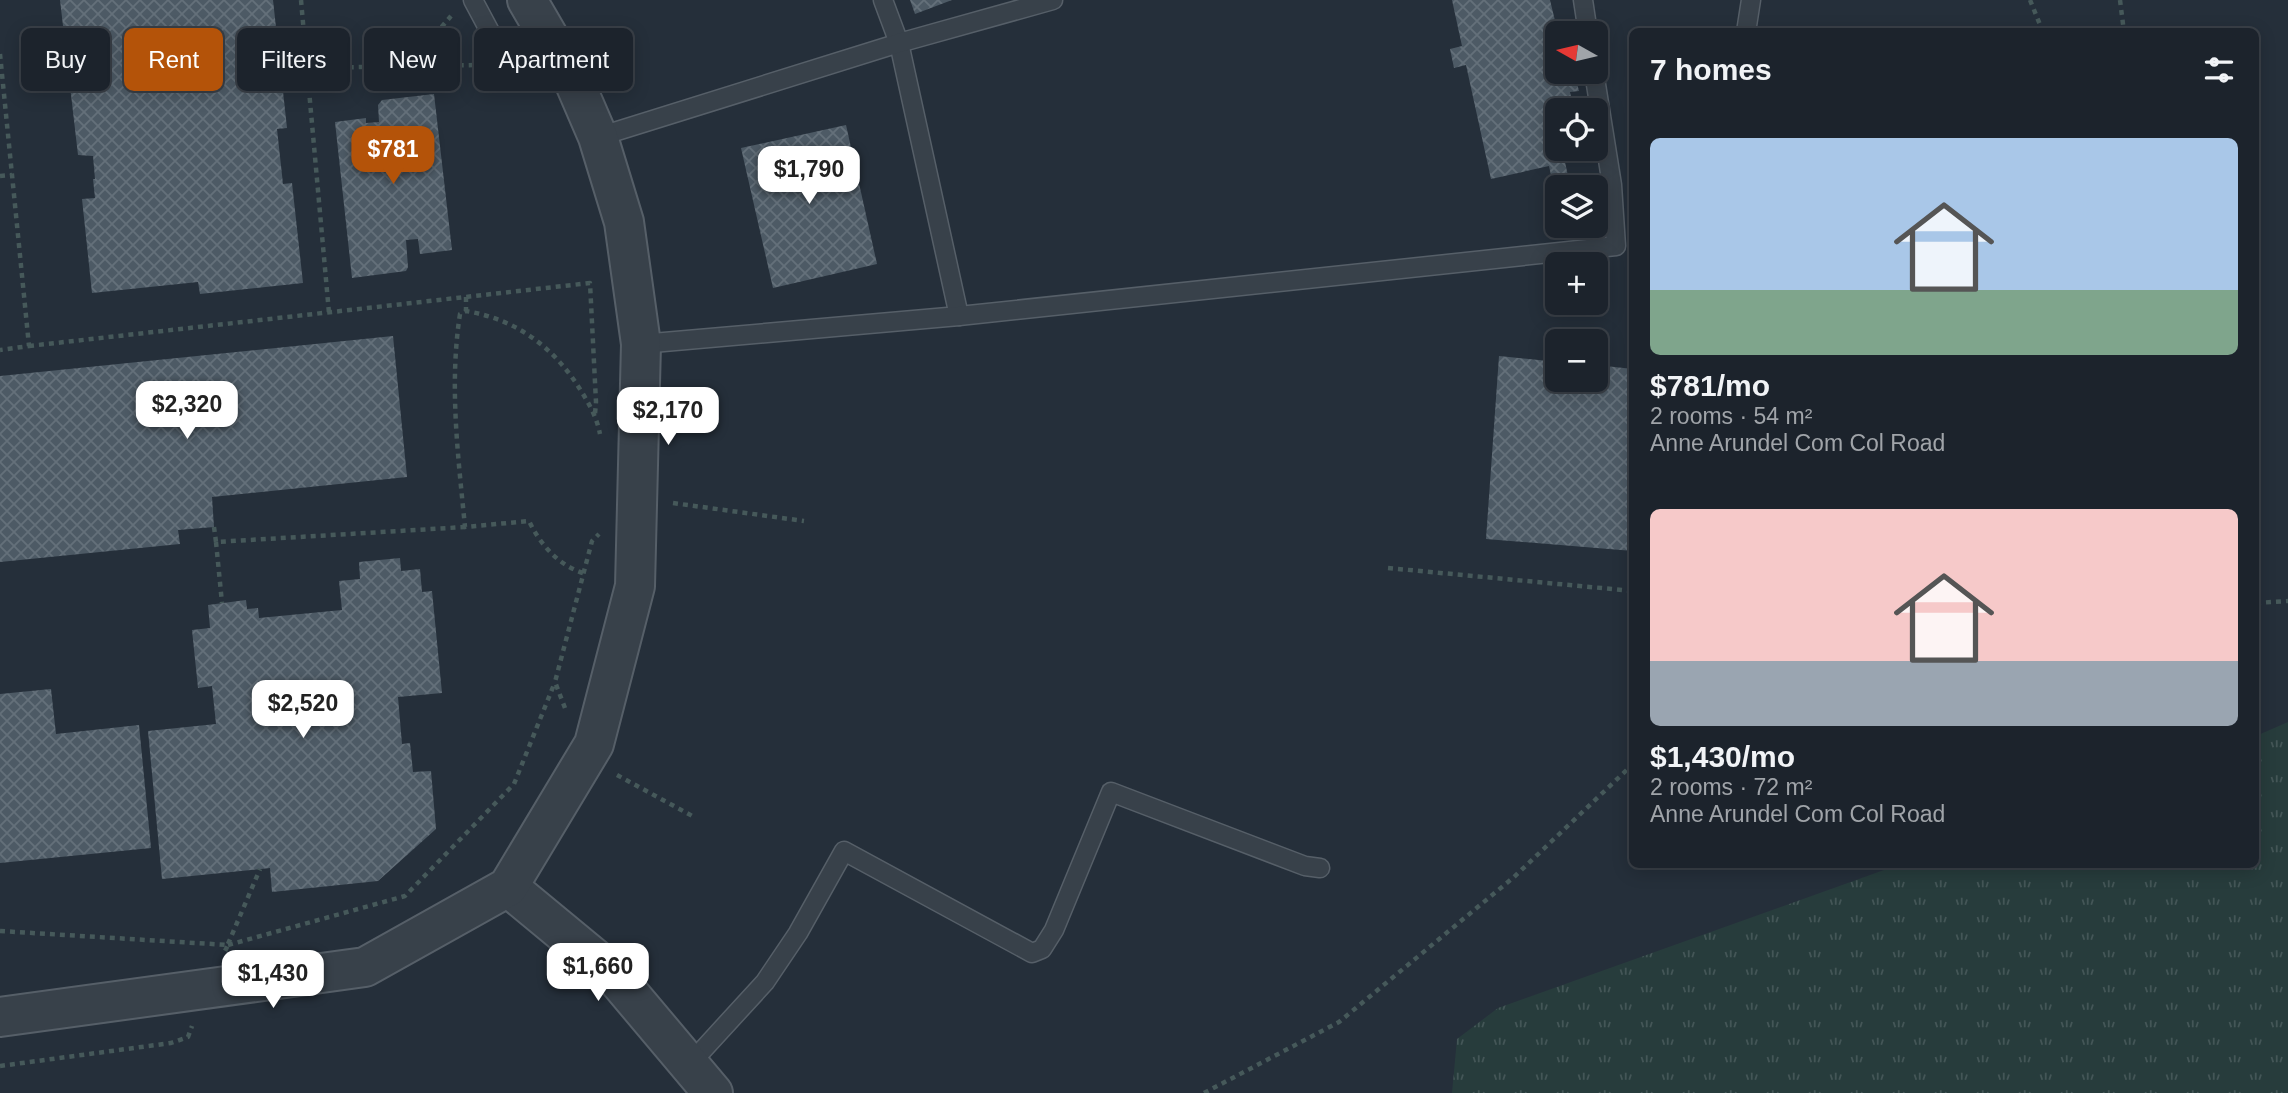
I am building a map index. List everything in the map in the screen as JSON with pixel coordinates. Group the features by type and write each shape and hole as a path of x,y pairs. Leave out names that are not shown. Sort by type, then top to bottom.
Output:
{"street":[{"path":"527,0 543,28"},
{"path":"0,1017 365,967 509,887 594,744 635,586 640,344 624,222 598,137 578,91"},
{"path":"509,887 612,973 701,1079"}],"lane":[{"path":"473,0 488,28"},
{"path":"883,0 898,43 959,316"},
{"path":"598,137 898,43 1053,0"},
{"path":"1583,0 1586,21"},
{"path":"1747,28 1751,0"},
{"path":"640,344 959,316 1624,244 1596,84"},
{"path":"701,1079 798,933 844,851 1032,953 1042,949 1054,930 1111,792 1305,866 1320,868"}],"path":[{"path":"301,0 303,28"},
{"path":"2030,0 2041,28"},
{"path":"2120,0 2124,28"},
{"path":"441,28 457,9"},
{"path":"0,54 29,346"},
{"path":"309,91 329,313"},
{"path":"0,176 12,175"},
{"path":"0,350 590,283 595,415"},
{"path":"466,297 466,311"},
{"path":"465,527 453,395 460,314 466,311 505,321 541,343 560,361 595,415 600,442"},
{"path":"637,498 804,522"},
{"path":"216,542 529,521 546,548 558,559 583,573"},
{"path":"215,527 222,603"},
{"path":"0,931 228,945 405,896 514,784 555,682 592,541 605,527"},
{"path":"1388,568 1629,591"},
{"path":"2259,603 2288,601"},
{"path":"555,682 573,727 588,755 696,818"},
{"path":"1204,1093 1339,1022 1514,877 1629,768"},
{"path":"0,1066 171,1043 188,1037 206,989 260,869"}],"green space":[{"path":"2288,722 2288,1093 1452,1093 1457,1039 1498,1008 1890,868 2259,868 2259,735"}],"building":[{"path":"60,0 273,0 276,28 237,28 237,91 283,91 287,128 277,129 283,184 292,183 303,283 200,294 198,282 92,293 82,199 95,198 93,156 78,155 71,91 110,91 110,28 63,28"},
{"path":"910,0 952,0 915,14"},
{"path":"1452,0 1550,0 1555,21 1545,21 1545,84 1577,84 1579,91 1570,92 1571,98 1545,98 1545,161 1570,161 1565,162 1568,175 1551,175 1549,166 1491,179 1466,65 1454,68 1450,49 1462,46"},
{"path":"434,94 452,250 420,254 418,239 406,240 406,271 352,278 335,122 366,118 366,123 379,122 378,105 382,100"},
{"path":"846,125 877,264 773,288 741,148"},
{"path":"393,336 407,477 212,497 214,527 178,530 180,544 0,562 0,376"},
{"path":"1499,356 1545,361 1545,392 1608,392 1608,366 1629,369 1629,551 1486,539"},
{"path":"400,558 401,571 420,569 422,592 432,591 442,693 398,697 402,744 410,743 413,772 431,771 436,829 378,881 272,892 270,868 162,879 148,731 216,724 212,686 198,688 192,630 210,628 208,605 246,600 247,609 258,608 259,618 342,610 339,581 360,579 359,562"},
{"path":"51,689 56,734 139,725 151,848 0,863 0,694"}]}
